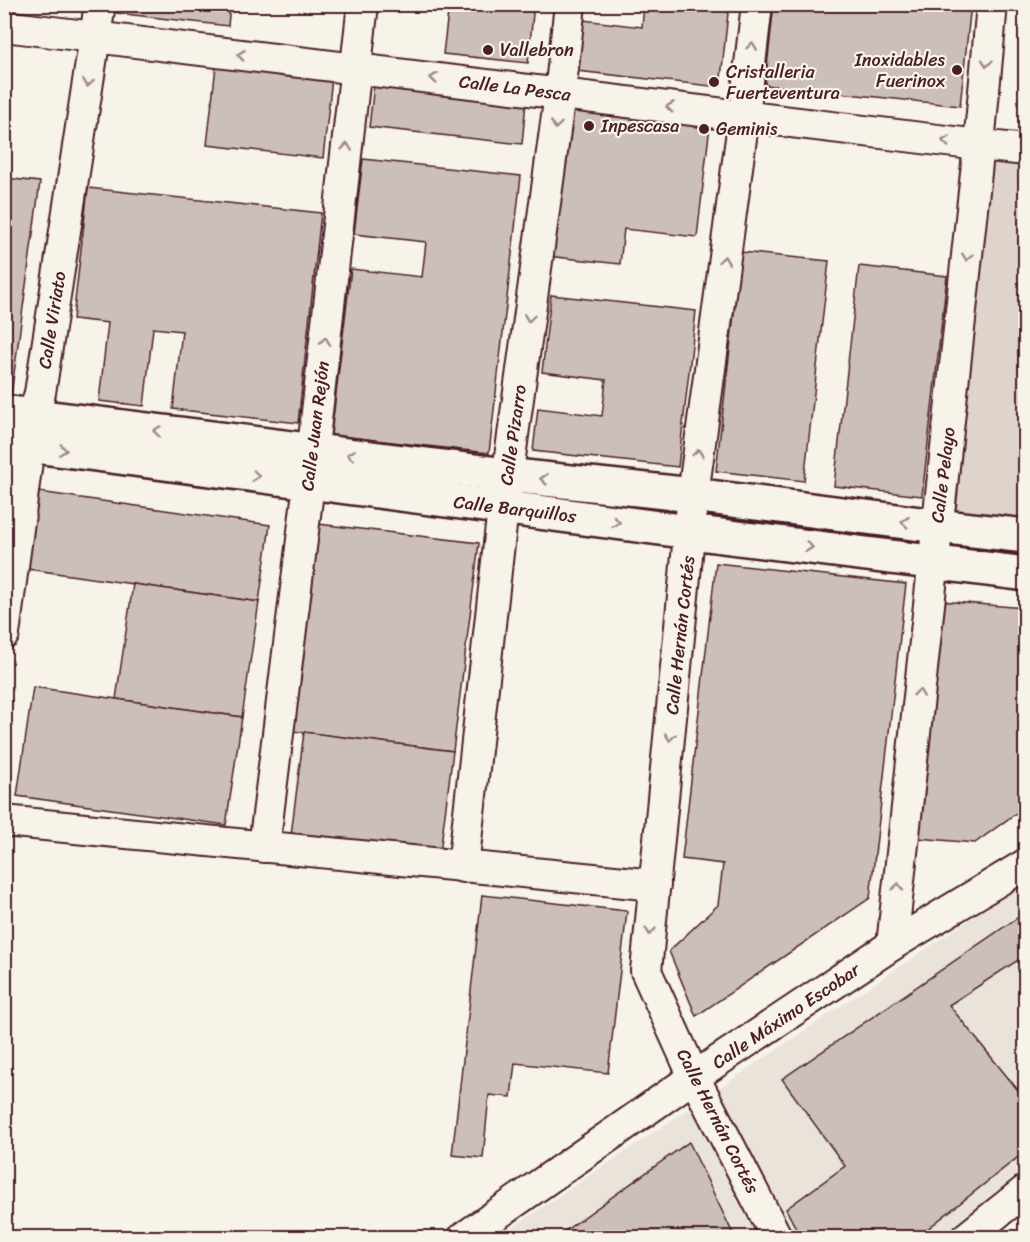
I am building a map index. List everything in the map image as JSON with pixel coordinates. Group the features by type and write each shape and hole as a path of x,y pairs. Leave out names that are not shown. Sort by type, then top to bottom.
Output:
{"main road":[{"name":"Calle Barquillos","path":"18,429 313,450 1026,536"},
{"name":"Calle Barquillos","path":"18,429 309,483 1026,574"}],"street":[{"name":"Calle Viriato","path":"4,634 18,429 40,393 100,4"},
{"name":"Calle Juan Rejón","path":"264,847 313,450 363,4"},
{"name":"Calle Pizarro","path":"464,867 507,475 560,94 570,4"},
{"name":"Calle Hernán Cortés","path":"757,4 693,495 646,971 694,1077 777,1238"},
{"name":"Calle Pelayo","path":"892,945 980,145 992,4"},
{"name":"Calle La Pesca","path":"4,26 1026,150"},
{"path":"4,822 655,885"},
{"name":"Calle Máximo Escobar","path":"464,1238 694,1077 892,945 1026,864"},
{"path":"966,1238 1026,1190"}],"shaded area":[{"path":"989,154 1025,158 1025,520 956,512"},
{"path":"1025,882 1025,1177 950,1237 497,1238"}],"building":[{"path":"118,4 230,4 228,26 117,13"},
{"path":"449,4 534,4 528,63 443,54"},
{"path":"644,4 729,4 720,87 577,71 583,20 642,27"},
{"path":"774,4 971,4 960,106 765,85"},
{"path":"216,66 332,78 323,158 207,145"},
{"path":"374,85 526,102 522,144 369,127"},
{"path":"564,109 710,125 697,237 624,229 620,264 547,256"},
{"path":"363,159 521,176 489,453 331,435 351,269 422,277 426,242 354,234"},
{"path":"4,178 40,182 11,396 4,395"},
{"path":"88,188 321,213 298,423 173,409 182,331 153,328 144,406 99,401 108,323 73,319"},
{"path":"741,252 829,261 804,481 716,471"},
{"path":"859,266 947,276 922,496 834,486"},
{"path":"551,295 696,311 678,467 533,451 538,408 602,416 606,380 542,372"},
{"path":"39,492 270,525 259,602 28,569"},
{"path":"318,524 479,543 453,751 292,731"},
{"path":"716,563 906,584 870,898 696,1016 669,951 718,905 723,864 682,859"},
{"path":"133,584 259,602 242,717 116,699"},
{"path":"941,601 1026,608 1026,806 975,843 918,838"},
{"path":"33,687 242,717 226,825 17,796"},
{"path":"304,732 453,751 440,853 291,835"},
{"path":"482,895 627,911 608,1073 515,1063 511,1097 489,1095 483,1158 452,1155"},
{"path":"1026,912 1026,955 949,1005 1026,1100 1026,1151 916,1238 801,1238 786,1209 845,1166 782,1079"},
{"path":"689,1142 735,1238 555,1238"},
{"path":"1014,1231 1019,1238 1005,1238"}],"place":[{"name":"Vallebron","path":"488,50"},
{"name":"Inoxidables Fuerinox","path":"957,70"},
{"name":"Cristalleria Fuerteventura","path":"714,82"},
{"name":"Inpescasa","path":"589,126"},
{"name":"Geminis","path":"704,129"}]}
